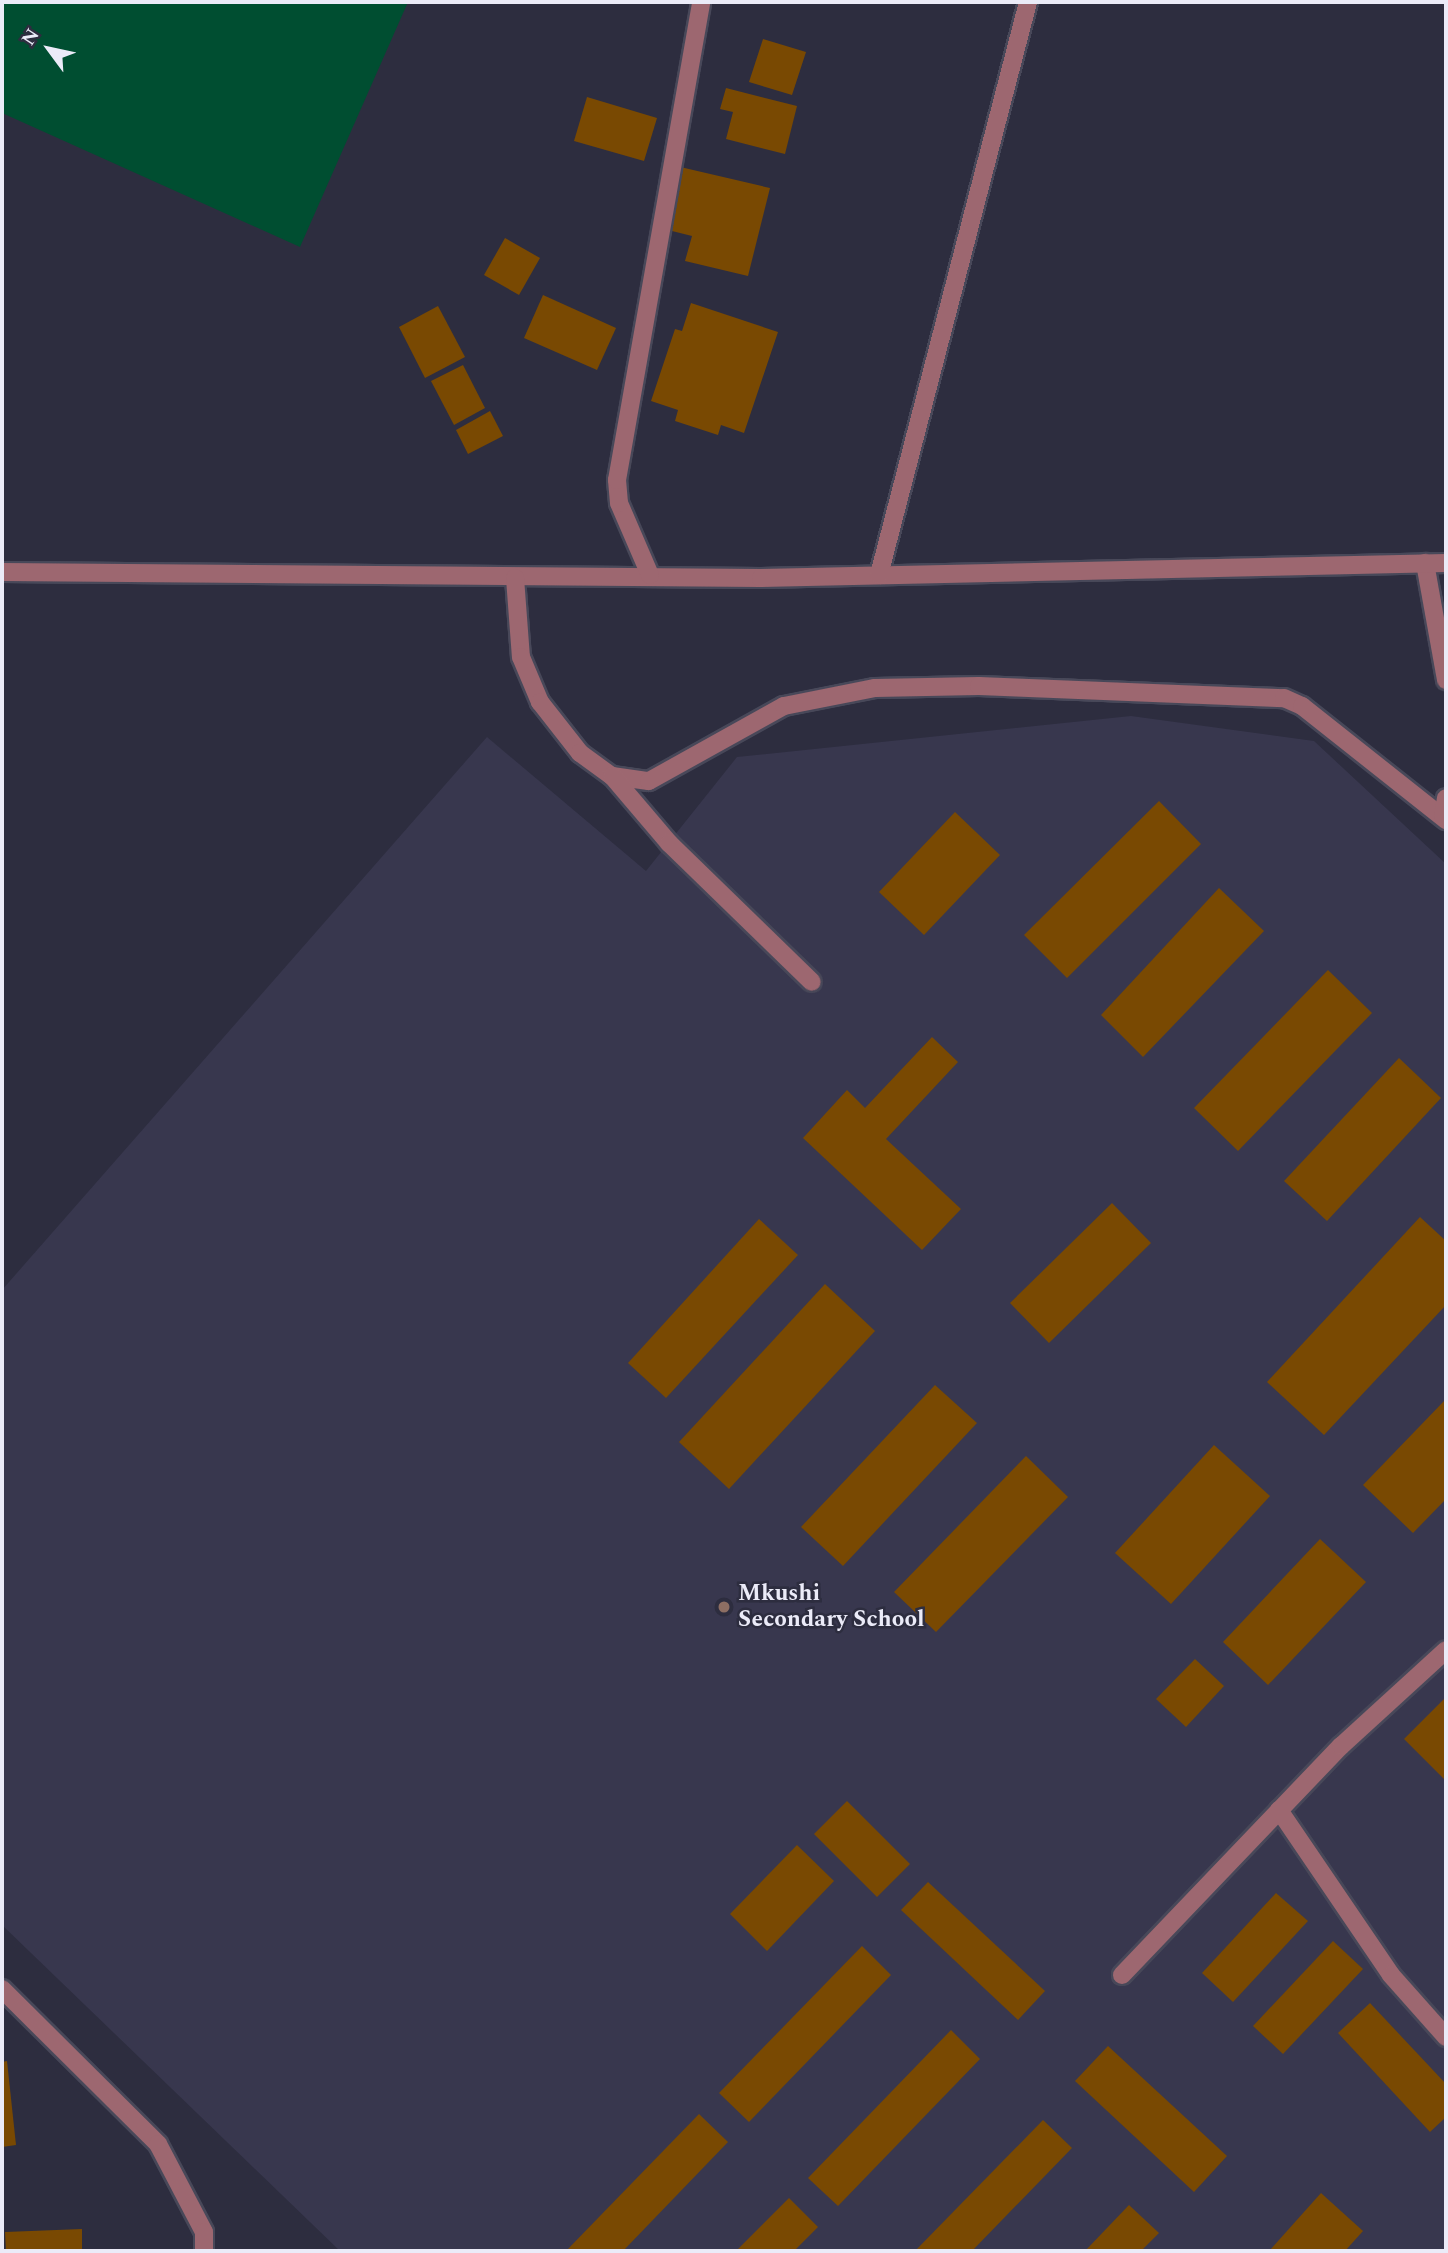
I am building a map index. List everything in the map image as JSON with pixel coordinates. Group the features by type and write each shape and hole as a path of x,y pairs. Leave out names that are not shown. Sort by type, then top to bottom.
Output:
{"street":[{"path":"650,575 619,503 617,480 701,2"},
{"path":"879,575 1028,2"},
{"path":"1426,563 1446,680"},
{"path":"2,572 514,578 879,575 1446,564"},
{"path":"514,578 521,657 540,702 580,752 612,776 668,843 812,982"},
{"path":"612,776 649,781 785,706 875,688 979,686 1284,698 1302,706 1445,819"},
{"path":"1445,819 1446,798"},
{"path":"1122,1975 1279,1810 1446,1650"},
{"path":"1279,1810 1391,1975 1446,2037"},
{"path":"2,1989 158,2144 204,2232 204,2251"}],"shaded area":[{"name":"Mkushi Secondary School","path":"1131,716 1314,741 1446,864 1446,2251 340,2251 2,1925 2,1290 487,737 646,871 737,757"}],"green space":[{"path":"2,2 408,2 300,247 2,113"}],"building":[{"path":"763,39 806,52 792,95 749,82"},
{"path":"726,88 797,106 785,154 726,139 733,112 720,109"},
{"path":"587,97 657,118 644,161 574,141"},
{"path":"676,166 770,188 748,276 685,261 692,236 660,228"},
{"path":"505,238 540,258 519,295 484,275"},
{"path":"543,295 616,328 597,370 524,338"},
{"path":"691,303 778,332 744,433 721,425 718,435 675,421 678,410 651,401 675,329 682,331"},
{"path":"438,306 465,357 425,378 399,327"},
{"path":"463,365 485,408 454,425 431,381"},
{"path":"490,411 503,436 468,454 456,430"},
{"path":"1159,801 1201,844 1067,978 1024,935"},
{"path":"955,812 1000,855 924,935 879,892"},
{"path":"1219,888 1264,931 1143,1057 1101,1015"},
{"path":"1328,970 1372,1013 1238,1151 1194,1108"},
{"path":"932,1037 958,1062 886,1139 961,1209 922,1250 803,1138 847,1090 865,1108"},
{"path":"1399,1058 1441,1098 1327,1221 1284,1181"},
{"path":"1112,1203 1151,1243 1049,1343 1010,1303"},
{"path":"1420,1217 1446,1241 1446,1305 1324,1435 1267,1382"},
{"path":"759,1219 798,1255 666,1398 628,1363"},
{"path":"825,1284 875,1331 729,1489 679,1442"},
{"path":"935,1385 977,1423 843,1566 801,1527"},
{"path":"1446,1399 1446,1499 1413,1533 1363,1485"},
{"path":"1214,1445 1270,1496 1171,1604 1115,1553"},
{"path":"1026,1456 1068,1497 936,1632 894,1592"},
{"path":"1320,1539 1366,1582 1268,1685 1223,1642"},
{"path":"1195,1659 1224,1686 1186,1727 1156,1699"},
{"path":"1446,1697 1446,1781 1404,1739"},
{"path":"847,1801 910,1864 877,1897 814,1834"},
{"path":"797,1845 834,1881 767,1951 730,1914"},
{"path":"928,1882 1045,1991 1018,2020 901,1910"},
{"path":"1276,1893 1308,1921 1233,2002 1202,1973"},
{"path":"1333,1941 1363,1969 1283,2054 1253,2026"},
{"path":"862,1946 891,1975 749,2122 719,2093"},
{"path":"1370,2003 1446,2084 1446,2117 1430,2132 1338,2033"},
{"path":"951,2030 980,2059 838,2206 808,2178"},
{"path":"1108,2046 1227,2156 1194,2192 1075,2081"},
{"path":"7,2061 16,2145 2,2147 2,2062"},
{"path":"699,2114 728,2142 623,2251 566,2251"},
{"path":"1043,2120 1072,2148 972,2251 915,2251"},
{"path":"1321,2193 1363,2231 1345,2251 1269,2251"},
{"path":"789,2198 818,2227 794,2251 736,2251"},
{"path":"1129,2205 1159,2233 1141,2251 1085,2251"},
{"path":"82,2229 82,2251 6,2251 5,2232"}],"place":[{"name":"Mkushi Secondary School","path":"724,1607"}]}
